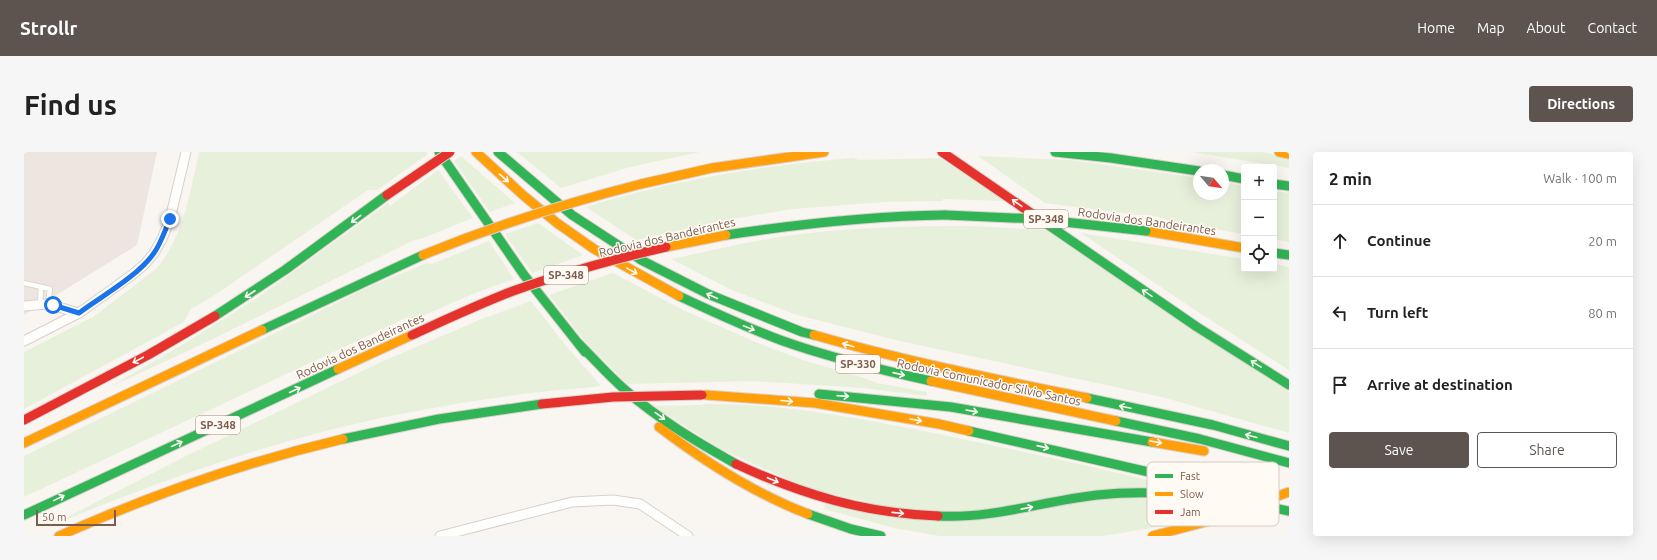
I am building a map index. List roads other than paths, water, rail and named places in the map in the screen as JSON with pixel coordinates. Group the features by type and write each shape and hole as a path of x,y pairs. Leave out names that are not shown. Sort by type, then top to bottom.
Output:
{"highway":[{"path":"439,152 524,275 612,385 640,412 687,449 713,467 775,500 809,515 881,536"},
{"path":"24,420 171,342 222,312 290,267 387,195 450,152"},
{"name":"Rodovia Comunicador Silvio Santos","path":"476,152 524,196 557,223 594,249 672,293 744,326 776,338 866,366 1200,439 1289,463"},
{"name":"Rodovia Comunicador Silvio Santos","path":"498,152 572,215 641,260 708,294 802,332 862,349 939,367 1213,425 1289,446"},
{"path":"24,443 423,255 467,236 585,198 641,184 712,168 824,152"},
{"path":"942,152 1197,327 1289,385"},
{"path":"1055,152 1111,158 1193,170"},
{"path":"1279,152 1289,154"},
{"path":"1229,176 1241,178"},
{"path":"1277,184 1289,186"},
{"name":"Rodovia dos Bandeirantes","path":"24,515 412,335 514,292 622,258 726,235 794,224 861,218 945,215 1037,219 1146,231 1241,247"},
{"path":"1277,253 1289,255"},
{"path":"579,344 626,390 671,424 715,451 767,478 790,487 856,507 922,516 952,517 1014,511 1095,495 1147,492"},
{"path":"59,536 100,517 153,496 264,460 379,431 443,418 542,404 613,397 704,395 753,392 808,393 868,398 951,408 1211,452"},
{"path":"704,395 815,403 939,424 1147,472"},
{"path":"1232,457 1254,462"},
{"path":"1279,468 1289,470"},
{"path":"1279,496 1289,492"},
{"path":"1279,504 1289,507"},
{"path":"1279,509 1289,511"},
{"path":"1152,536 1190,526"}],"street":[{"path":"24,341 79,313 132,275 154,253 162,239 170,219 186,152"},
{"path":"24,306 44,304 79,313"},
{"path":"440,536 572,502 613,500 640,504 688,536"}],"lane":[{"path":"24,283 50,290 44,304"},
{"path":"41,287 44,304"}]}
